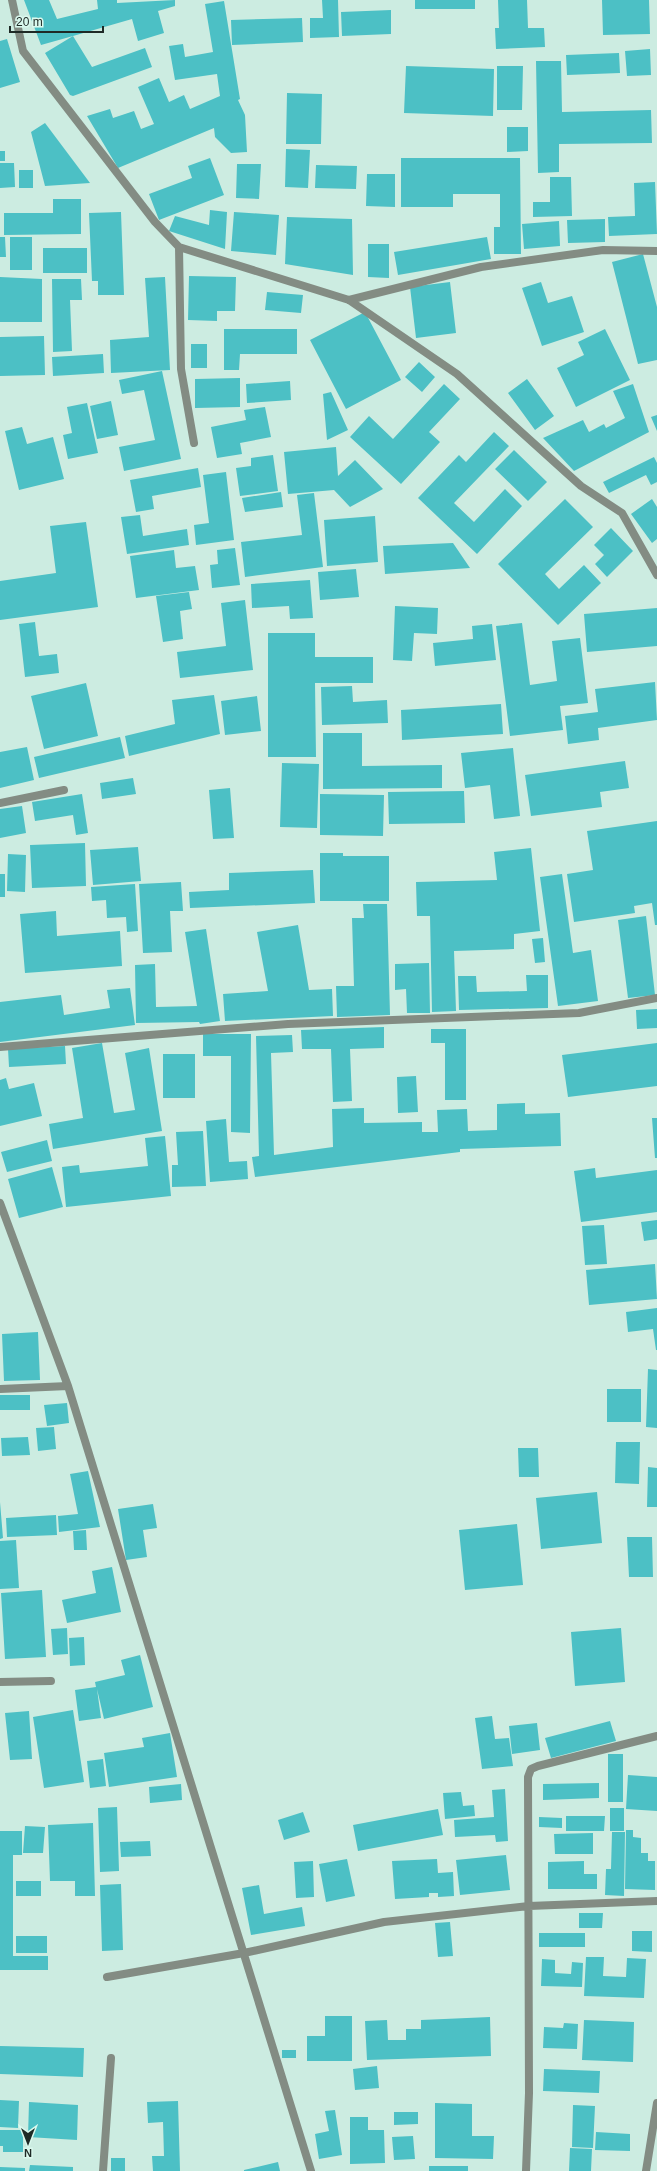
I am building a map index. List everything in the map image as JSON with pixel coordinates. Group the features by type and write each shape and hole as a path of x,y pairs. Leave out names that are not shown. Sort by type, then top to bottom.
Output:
{"street":[{"path":"12,0 23,51 155,222 179,247 349,300 458,374 581,486 622,513 657,575"},
{"path":"179,247 181,369 194,443"},
{"path":"349,300 481,267 603,250 657,251"},
{"path":"0,802 64,790"},
{"path":"0,1047 288,1024 579,1012 657,998"},
{"path":"0,1203 68,1386 311,2171"},
{"path":"0,1389 68,1386"},
{"path":"0,1682 51,1681"},
{"path":"526,2171 529,2093 528,1777 530,1769 657,1736"},
{"path":"106,1977 244,1953 384,1922 529,1906 657,1901"},
{"path":"103,2171 111,2058"},
{"path":"646,2171 657,2103"}],"building":[{"path":"24,0 49,0 57,19 98,9 97,0 117,0 117,3 175,0 175,6 158,11 164,33 138,41 132,19 41,45"},
{"path":"322,0 338,0 339,37 310,38 310,18 323,18"},
{"path":"415,0 475,0 475,9 415,9"},
{"path":"498,0 527,0 528,28 544,28 545,47 496,49 495,28 499,28"},
{"path":"602,0 649,0 650,34 603,35"},
{"path":"224,1 240,99 238,100 245,115 247,152 231,153 215,137 214,128 118,168 87,116 110,109 113,118 134,111 141,129 154,124 138,87 159,78 169,102 184,95 190,109 220,96 217,74 175,80 169,46 183,44 185,57 213,52 205,4"},
{"path":"391,10 391,34 342,36 341,12"},
{"path":"302,18 303,42 232,45 231,20"},
{"path":"73,36 92,67 145,48 152,67 73,96 70,95 45,53"},
{"path":"7,39 20,82 0,88 0,41"},
{"path":"650,49 651,75 627,76 625,51"},
{"path":"619,53 620,73 567,75 566,55"},
{"path":"536,61 561,61 562,112 651,110 652,143 559,144 559,172 538,173"},
{"path":"406,66 494,69 493,116 404,113"},
{"path":"497,66 523,66 522,110 497,110"},
{"path":"287,93 322,94 321,144 286,144"},
{"path":"45,123 90,183 45,186 31,132"},
{"path":"507,127 528,127 528,151 507,152"},
{"path":"286,149 310,150 308,188 285,187"},
{"path":"0,151 5,151 5,161 0,161"},
{"path":"210,158 224,195 159,220 149,194 192,178 188,166"},
{"path":"401,158 520,158 521,254 494,254 494,227 500,227 500,194 453,194 453,207 401,207"},
{"path":"0,163 14,163 15,187 0,188"},
{"path":"237,164 261,164 259,199 236,198"},
{"path":"316,165 357,166 356,189 315,188"},
{"path":"19,170 33,170 33,188 19,188"},
{"path":"367,174 395,174 395,207 366,206"},
{"path":"550,177 571,177 572,216 533,217 533,202 550,202"},
{"path":"655,182 657,234 609,236 608,217 635,216 634,183"},
{"path":"53,199 81,199 81,234 4,235 4,213 53,213"},
{"path":"210,210 227,212 225,249 169,231 175,216 209,225"},
{"path":"121,212 124,295 98,295 98,281 92,281 89,213"},
{"path":"234,212 279,215 276,255 231,251"},
{"path":"287,217 352,219 353,275 285,264"},
{"path":"605,219 605,242 568,243 567,220"},
{"path":"559,221 560,246 524,249 522,224"},
{"path":"0,237 5,237 6,257 0,257"},
{"path":"10,237 32,237 32,270 10,270"},
{"path":"487,237 491,259 398,275 394,252"},
{"path":"368,244 389,244 389,278 368,277"},
{"path":"43,248 87,248 87,273 43,273"},
{"path":"643,254 657,307 657,360 638,364 612,262"},
{"path":"189,276 236,277 235,311 217,311 217,321 188,320"},
{"path":"0,277 42,279 42,322 0,322"},
{"path":"165,277 170,370 111,373 110,340 149,337 145,278"},
{"path":"52,279 81,279 82,300 70,300 72,351 53,352"},
{"path":"450,282 456,333 416,338 410,287"},
{"path":"541,282 548,303 572,296 584,332 542,346 522,288"},
{"path":"267,292 303,295 301,313 265,310"},
{"path":"365,312 401,380 346,409 310,340"},
{"path":"224,329 297,329 297,354 240,354 239,370 224,370"},
{"path":"605,329 630,380 576,407 557,368 584,355 578,342"},
{"path":"44,336 45,375 0,376 0,337"},
{"path":"191,344 207,344 207,368 191,368"},
{"path":"103,354 104,373 53,376 52,357"},
{"path":"419,362 435,377 422,392 405,377"},
{"path":"162,371 181,459 124,471 119,447 155,440 144,390 122,394 119,380"},
{"path":"240,378 240,407 195,408 195,379"},
{"path":"527,379 554,416 535,430 508,393"},
{"path":"290,381 291,400 247,403 246,384"},
{"path":"444,384 460,399 429,432 440,442 401,484 350,437 369,416 393,439"},
{"path":"633,384 649,432 574,471 543,438 583,420 589,432 604,424 606,428 625,418 613,391"},
{"path":"331,392 348,430 327,440 323,394"},
{"path":"111,401 118,435 97,439 90,406"},
{"path":"87,403 98,453 68,459 63,435 72,433 67,407"},
{"path":"265,407 271,437 240,443 242,454 217,458 211,427 246,420 244,410"},
{"path":"657,415 657,431 651,417"},
{"path":"22,427 27,444 53,437 64,479 19,490 5,431"},
{"path":"494,432 509,446 454,503 474,522 505,489 522,506 477,554 418,498 459,455 466,462"},
{"path":"336,447 338,476 355,460 383,489 350,507 334,490 288,494 284,452"},
{"path":"514,450 547,482 528,501 495,469"},
{"path":"273,455 278,491 240,496 236,468 251,466 251,458"},
{"path":"654,457 657,463 657,482 651,485 646,475 609,493 603,482"},
{"path":"198,468 201,487 152,496 154,509 136,512 130,480"},
{"path":"226,472 234,540 196,545 194,525 209,523 203,475"},
{"path":"281,492 283,507 245,512 242,498"},
{"path":"314,493 323,567 245,577 241,542 302,535 297,495"},
{"path":"565,499 593,527 545,574 559,589 584,565 601,583 558,625 498,564"},
{"path":"652,499 657,507 657,539 652,543 631,514"},
{"path":"140,515 143,536 187,529 189,545 127,554 121,517"},
{"path":"375,516 378,562 327,566 324,520"},
{"path":"86,522 98,607 0,620 0,581 56,573 50,526"},
{"path":"611,528 633,551 607,577 595,564 604,555 594,545"},
{"path":"453,543 470,568 385,574 383,546"},
{"path":"235,548 240,585 212,588 210,565 218,564 217,550"},
{"path":"174,550 176,568 195,566 199,590 136,598 130,556"},
{"path":"356,569 359,597 320,600 318,572"},
{"path":"310,580 313,618 290,619 289,606 252,608 251,584"},
{"path":"189,592 192,609 180,611 183,639 163,642 156,596"},
{"path":"245,600 253,670 180,678 177,652 226,646 221,603"},
{"path":"395,606 438,608 437,634 414,633 412,661 393,660"},
{"path":"657,608 657,646 587,652 584,614"},
{"path":"35,622 39,656 57,654 59,673 25,677 19,624"},
{"path":"522,623 530,685 557,681 552,641 580,638 588,703 560,706 563,730 510,736 496,626"},
{"path":"492,624 496,660 435,666 433,643 473,639 472,626"},
{"path":"268,633 315,633 315,657 373,657 373,683 315,683 316,757 268,757"},
{"path":"655,682 657,720 598,728 599,740 568,744 565,716 598,712 595,689"},
{"path":"86,683 98,736 44,749 31,696"},
{"path":"352,686 353,702 387,700 388,723 322,725 321,687"},
{"path":"214,695 220,734 129,756 125,736 175,724 172,700"},
{"path":"257,696 261,731 225,735 221,701"},
{"path":"501,704 503,734 402,740 401,710"},
{"path":"323,733 362,733 362,766 442,765 442,788 323,789"},
{"path":"120,737 125,758 39,778 34,757"},
{"path":"27,747 34,780 0,788 0,752"},
{"path":"513,748 520,816 494,819 490,785 465,788 461,753"},
{"path":"625,761 629,788 600,792 602,807 531,816 525,775"},
{"path":"282,763 319,764 317,828 280,827"},
{"path":"133,778 136,794 102,799 100,783"},
{"path":"230,788 234,838 213,839 209,790"},
{"path":"464,791 465,823 389,824 388,792"},
{"path":"82,794 88,833 76,835 73,815 35,821 32,802"},
{"path":"320,794 384,795 383,836 320,835"},
{"path":"22,806 26,833 0,838 0,809"},
{"path":"657,821 657,925 655,925 652,903 634,906 635,913 574,922 567,874 593,870 587,831"},
{"path":"85,843 86,886 32,888 30,845"},
{"path":"138,847 141,881 93,885 90,850"},
{"path":"531,848 540,931 514,934 514,949 454,951 456,1011 432,1012 430,916 417,916 416,882 497,880 494,852"},
{"path":"320,853 343,853 343,856 389,856 389,901 320,901"},
{"path":"8,854 26,855 25,892 7,891"},
{"path":"313,870 315,903 190,908 189,892 229,890 229,873"},
{"path":"0,874 5,874 5,897 0,897"},
{"path":"562,874 573,953 591,950 598,1001 558,1006 540,877"},
{"path":"181,882 183,911 170,911 172,952 143,953 139,884"},
{"path":"135,884 138,931 127,932 126,917 107,918 106,900 92,901 91,887"},
{"path":"363,904 387,904 390,1015 337,1017 336,986 354,986 352,918 364,918"},
{"path":"56,911 57,936 120,931 122,966 25,973 20,914"},
{"path":"646,916 655,995 628,998 618,920"},
{"path":"298,925 309,990 332,989 333,1016 225,1021 223,994 268,991 257,932"},
{"path":"206,929 220,1021 200,1024 199,1022 136,1023 135,965 155,964 156,1007 197,1006 185,932"},
{"path":"543,938 545,962 535,963 532,939"},
{"path":"429,963 430,1013 407,1013 406,989 395,990 395,964"},
{"path":"526,975 548,975 548,1008 459,1010 458,976 476,976 477,992 527,991"},
{"path":"130,988 135,1025 0,1042 0,1002 61,995 64,1015 110,1008 107,990"},
{"path":"657,1009 657,1028 637,1029 636,1010"},
{"path":"384,1027 384,1048 350,1049 352,1101 333,1102 331,1049 302,1049 301,1030"},
{"path":"431,1029 466,1029 466,1100 445,1100 445,1043 431,1043"},
{"path":"203,1034 251,1034 250,1133 231,1132 231,1056 203,1056"},
{"path":"292,1035 293,1052 271,1053 274,1155 333,1147 332,1109 364,1108 364,1123 422,1122 422,1132 438,1132 437,1110 467,1109 468,1131 497,1130 497,1104 525,1103 525,1114 560,1113 561,1146 460,1149 460,1152 255,1177 252,1157 259,1156 256,1036"},
{"path":"102,1043 114,1113 135,1110 125,1053 149,1048 162,1131 53,1149 49,1124 83,1118 72,1048"},
{"path":"657,1043 657,1086 568,1097 562,1055"},
{"path":"65,1046 66,1064 9,1067 8,1049"},
{"path":"163,1054 195,1054 195,1098 163,1098"},
{"path":"416,1076 418,1112 398,1113 397,1077"},
{"path":"6,1078 9,1089 34,1083 42,1116 0,1126 0,1080"},
{"path":"652,1118 657,1118 657,1158 655,1158"},
{"path":"226,1119 229,1162 247,1161 248,1179 210,1182 206,1121"},
{"path":"203,1131 206,1186 172,1187 172,1165 178,1165 176,1132"},
{"path":"165,1136 171,1196 66,1207 62,1167 79,1165 80,1173 148,1166 145,1138"},
{"path":"47,1140 52,1161 7,1172 1,1152"},
{"path":"52,1167 63,1207 19,1218 8,1179"},
{"path":"595,1168 596,1178 657,1170 657,1212 581,1222 574,1171"},
{"path":"657,1220 657,1239 644,1241 641,1222"},
{"path":"604,1225 607,1264 585,1265 582,1226"},
{"path":"655,1264 657,1299 589,1305 586,1270"},
{"path":"657,1308 656,1350 653,1329 628,1332 626,1312"},
{"path":"38,1332 40,1380 4,1381 2,1334"},
{"path":"648,1369 657,1370 657,1428 646,1427"},
{"path":"607,1389 641,1389 641,1422 607,1422"},
{"path":"0,1395 30,1395 30,1410 0,1410"},
{"path":"67,1403 69,1423 47,1426 44,1405"},
{"path":"54,1427 56,1449 38,1451 36,1428"},
{"path":"28,1437 30,1455 2,1456 1,1438"},
{"path":"616,1442 640,1442 639,1484 615,1483"},
{"path":"518,1448 538,1448 539,1477 519,1477"},
{"path":"648,1467 657,1468 657,1507 647,1507"},
{"path":"88,1471 100,1527 59,1532 58,1516 78,1514 70,1474"},
{"path":"597,1492 602,1543 541,1549 536,1498"},
{"path":"0,1502 3,1538 0,1539"},
{"path":"153,1504 157,1528 143,1530 147,1557 126,1560 118,1509"},
{"path":"56,1515 57,1535 7,1537 6,1518"},
{"path":"517,1524 523,1585 465,1590 459,1530"},
{"path":"86,1530 87,1550 74,1550 73,1531"},
{"path":"627,1537 652,1537 653,1577 629,1577"},
{"path":"16,1540 19,1588 0,1589 0,1541"},
{"path":"112,1567 121,1612 67,1623 62,1600 96,1593 92,1571"},
{"path":"42,1590 46,1657 5,1659 1,1593"},
{"path":"67,1628 68,1654 53,1655 51,1629"},
{"path":"621,1628 625,1682 575,1686 571,1632"},
{"path":"84,1637 85,1665 70,1666 69,1638"},
{"path":"140,1655 153,1707 104,1719 97,1689 101,1718 79,1721 75,1690 96,1687 95,1682 125,1675 121,1660"},
{"path":"73,1710 84,1782 44,1788 33,1717"},
{"path":"29,1711 32,1759 10,1760 5,1713"},
{"path":"492,1716 495,1739 509,1738 513,1766 482,1769 475,1718"},
{"path":"610,1721 616,1741 551,1758 545,1738"},
{"path":"537,1723 540,1750 512,1754 509,1726"},
{"path":"170,1733 177,1777 109,1787 104,1753 144,1747 142,1738"},
{"path":"608,1754 623,1754 623,1802 608,1802"},
{"path":"103,1759 106,1786 90,1788 87,1761"},
{"path":"628,1775 657,1777 657,1811 626,1809"},
{"path":"599,1783 599,1798 543,1800 543,1784"},
{"path":"181,1784 182,1800 150,1803 149,1787"},
{"path":"505,1789 508,1841 496,1842 495,1835 455,1837 454,1820 494,1817 492,1790"},
{"path":"461,1792 463,1806 474,1805 475,1816 445,1819 443,1793"},
{"path":"117,1807 119,1871 100,1872 98,1808"},
{"path":"610,1808 624,1808 624,1831 610,1831"},
{"path":"438,1809 443,1835 358,1851 353,1825"},
{"path":"303,1812 310,1832 284,1840 278,1820"},
{"path":"566,1816 605,1816 604,1831 566,1831"},
{"path":"539,1817 562,1818 562,1828 539,1827"},
{"path":"93,1823 95,1896 75,1896 75,1881 50,1881 48,1825"},
{"path":"25,1826 45,1827 43,1853 23,1853"},
{"path":"626,1830 633,1830 633,1837 641,1838 641,1853 648,1853 648,1861 655,1861 655,1890 625,1889"},
{"path":"0,1831 22,1831 22,1855 13,1855 13,1956 48,1956 48,1970 0,1970"},
{"path":"612,1832 625,1832 624,1896 605,1895 606,1869 611,1869"},
{"path":"593,1833 593,1854 555,1854 554,1834"},
{"path":"150,1841 151,1856 121,1857 120,1842"},
{"path":"506,1855 510,1890 460,1895 456,1860"},
{"path":"347,1859 355,1896 326,1902 319,1864"},
{"path":"437,1859 438,1873 453,1872 454,1896 438,1897 438,1893 429,1893 429,1897 395,1899 392,1861"},
{"path":"313,1861 314,1897 296,1898 294,1862"},
{"path":"584,1861 584,1874 597,1874 597,1889 548,1889 548,1862"},
{"path":"16,1881 41,1881 41,1896 16,1896"},
{"path":"121,1884 123,1950 102,1951 100,1885"},
{"path":"259,1885 264,1914 302,1907 305,1926 251,1935 242,1888"},
{"path":"579,1913 603,1913 602,1928 579,1928"},
{"path":"450,1922 453,1956 438,1957 435,1923"},
{"path":"632,1931 652,1931 652,1952 632,1951"},
{"path":"539,1933 585,1933 585,1947 539,1947"},
{"path":"16,1936 47,1936 47,1953 16,1953"},
{"path":"586,1957 604,1957 603,1976 626,1977 627,1958 646,1959 644,1998 584,1996"},
{"path":"542,1959 555,1960 555,1973 571,1974 572,1962 583,1963 582,1987 541,1986"},
{"path":"325,2016 352,2016 352,2061 307,2061 307,2036 325,2036"},
{"path":"490,2017 491,2056 367,2060 365,2021 387,2020 388,2040 406,2040 406,2029 421,2029 421,2020"},
{"path":"584,2020 634,2022 633,2062 582,2060"},
{"path":"564,2023 578,2024 577,2049 543,2048 544,2027 563,2028"},
{"path":"0,2046 84,2048 83,2077 0,2074"},
{"path":"282,2050 296,2050 296,2058 282,2058"},
{"path":"377,2066 379,2088 355,2090 353,2069"},
{"path":"544,2069 600,2071 599,2093 543,2091"},
{"path":"0,2100 19,2101 18,2128 0,2127"},
{"path":"178,2101 180,2171 153,2171 152,2156 164,2156 163,2122 148,2123 147,2102"},
{"path":"29,2102 78,2105 77,2140 28,2137"},
{"path":"435,2103 472,2104 472,2136 494,2136 493,2159 435,2158"},
{"path":"573,2105 595,2106 593,2148 572,2147"},
{"path":"335,2110 342,2155 319,2159 315,2134 329,2131 325,2111"},
{"path":"394,2112 418,2112 418,2124 394,2125"},
{"path":"350,2117 368,2117 368,2130 384,2130 385,2163 350,2164"},
{"path":"0,2130 23,2130 23,2152 3,2152 3,2146 0,2146"},
{"path":"596,2132 630,2134 630,2151 595,2150"},
{"path":"413,2136 415,2159 394,2160 392,2137"},
{"path":"570,2148 592,2149 591,2171 569,2171"},
{"path":"111,2158 125,2158 125,2171 111,2171"},
{"path":"278,2162 280,2171 244,2171 244,2170"},
{"path":"30,2165 73,2167 73,2171 29,2171"},
{"path":"429,2166 468,2166 468,2171 429,2171"},
{"path":"0,2167 25,2168 25,2171 0,2171"}]}
